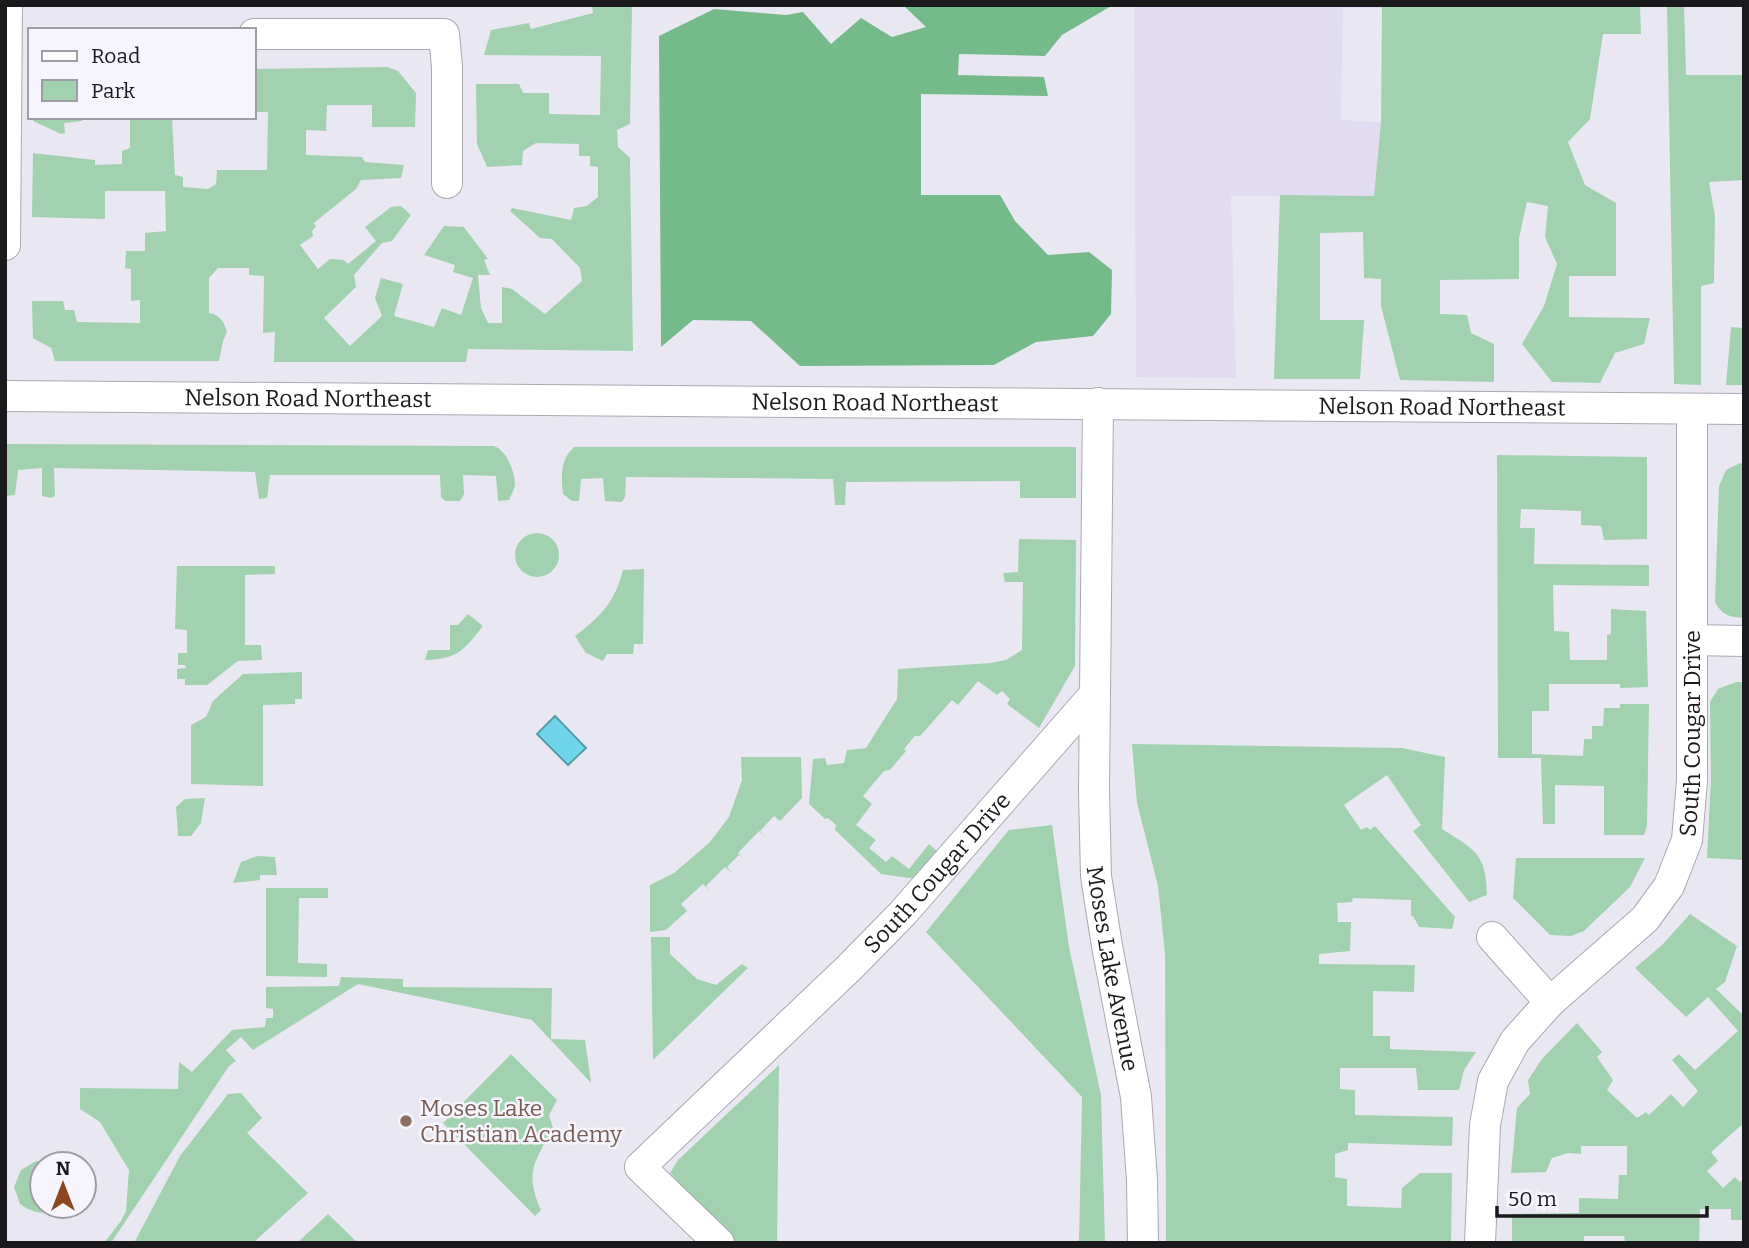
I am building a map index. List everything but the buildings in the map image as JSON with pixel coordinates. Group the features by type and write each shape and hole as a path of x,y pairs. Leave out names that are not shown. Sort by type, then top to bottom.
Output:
{"street":[{"path":"5,245 14,24"},
{"path":"256,34 444,34 447,67 447,183"},
{"name":"Nelson Road Northeast","path":"5,396 1744,409"},
{"path":"1095,694 1098,403"},
{"name":"South Cougar Drive","path":"1480,1243 1485,1125 1493,1081 1516,1041 1550,1002 1645,919 1669,886 1687,840 1692,781 1692,409"},
{"path":"1692,640 1744,641"},
{"name":"South Cougar Drive","path":"719,1243 640,1167 902,914 1095,694"},
{"name":"Moses Lake Avenue","path":"1095,694 1097,876 1107,946 1136,1097 1143,1243"},
{"path":"1492,937 1550,1002"}],"shaded area":[{"path":"1134,5 1382,5 1382,8 1343,8 1341,120 1381,122 1374,196 1231,196 1236,378 1136,377"}],"green space":[{"path":"592,5 632,5 630,124 617,130 618,147 630,158 633,351 468,349 466,362 274,362 275,332 263,333 264,276 249,275 249,268 218,268 209,278 209,313 221,320 227,332 219,361 55,361 51,348 33,338 32,301 63,301 65,310 74,310 77,322 140,323 140,300 131,301 131,269 125,268 126,251 145,251 145,233 166,231 165,191 105,191 105,219 32,217 33,153 95,160 95,165 122,164 122,151 130,148 130,119 172,119 175,175 183,177 183,187 208,189 216,184 217,170 267,170 268,112 256,112 256,69 387,67 398,71 416,93 415,127 372,127 372,105 327,105 326,131 306,130 306,155 362,157 365,162 404,165 401,178 361,180 356,189 314,223 316,226 312,231 313,236 300,245 318,269 330,259 344,260 348,264 376,241 365,227 391,207 401,206 411,215 392,241 382,243 354,275 356,287 324,318 350,346 382,316 375,298 381,278 403,284 394,316 434,327 442,308 461,315 473,278 453,272 455,265 424,255 444,226 464,227 488,259 484,260 490,275 478,275 481,308 488,323 502,323 502,287 512,289 545,314 582,281 580,268 552,239 540,238 510,211 512,208 571,220 574,208 587,206 598,197 598,167 590,166 590,156 579,156 579,144 536,143 523,151 522,165 487,167 477,144 476,84 519,84 523,93 549,93 549,114 600,115 601,56 484,55 491,30 529,23 531,29 593,13"},
{"path":"903,5 1113,5 1062,35 1045,56 959,54 958,75 1044,77 1048,96 921,94 921,195 1000,195 1015,221 1048,255 1089,252 1112,270 1111,314 1093,336 1036,342 994,365 800,366 751,321 693,320 661,347 659,36 714,9 786,15 803,12 831,44 861,18 892,37 926,27"},
{"path":"1382,5 1640,5 1641,34 1603,34 1590,119 1568,142 1585,185 1616,203 1616,276 1569,276 1569,317 1650,318 1644,344 1615,353 1600,383 1552,382 1522,344 1544,306 1557,264 1545,237 1548,206 1527,202 1519,238 1519,279 1440,280 1440,314 1467,315 1471,333 1494,344 1494,382 1400,380 1381,306 1381,279 1364,278 1363,232 1320,233 1320,320 1364,320 1360,379 1274,379 1280,195 1374,196 1381,122"},
{"path":"1667,5 1684,5 1686,75 1744,75 1744,180 1709,182 1715,216 1714,283 1701,286 1701,385 1674,384"},
{"path":"82,119 64,123 65,133 61,134 33,121"},
{"path":"1731,327 1744,328 1744,385 1726,385"},
{"path":"5,444 494,446 503,452 509,462 515,484 509,500 498,501 496,476 463,475 464,494 460,501 445,501 441,497 440,475 270,475 267,498 259,499 255,472 54,468 55,496 51,498 42,496 42,468 18,470 15,495 5,496"},
{"path":"574,447 1076,447 1076,498 1020,498 1020,481 846,482 845,505 835,505 833,479 626,477 625,497 622,502 605,501 603,478 581,479 579,501 572,501 563,494 562,475 566,457"},
{"path":"1497,455 1647,457 1647,539 1604,540 1601,526 1581,525 1581,511 1521,509 1520,528 1535,528 1534,564 1649,565 1649,586 1553,585 1554,631 1569,632 1570,660 1607,660 1611,609 1646,611 1648,687 1620,688 1620,684 1549,684 1549,711 1532,711 1532,754 1583,756 1584,739 1592,739 1592,726 1603,726 1604,708 1620,708 1620,704 1649,704 1647,826 1644,835 1604,835 1604,786 1555,785 1555,824 1543,824 1541,758 1498,758"},
{"path":"1740,463 1744,464 1744,618 1726,614 1715,602 1719,486 1726,470"},
{"path":"537,533 552,540 559,555 552,570 537,577 522,570 515,555 522,540"},
{"path":"1019,539 1076,540 1075,666 1039,728 1007,704 1010,699 1002,691 997,695 978,681 958,705 952,700 920,736 915,736 890,770 884,771 863,796 872,804 856,825 876,840 869,848 886,862 892,856 909,869 929,844 938,852 916,879 881,874 835,830 836,825 809,804 813,759 825,758 827,765 844,763 847,750 866,748 897,699 898,669 991,663 1006,660 1022,650 1023,582 1005,582 1003,573 1018,572"},
{"path":"177,566 275,566 275,574 245,575 245,645 261,645 262,660 238,661 207,685 185,685 185,679 177,679 177,669 186,668 185,665 178,665 178,653 187,653 187,630 175,629"},
{"path":"644,569 643,644 634,644 633,654 607,654 603,661 586,653 575,636 606,608 616,591 623,570"},
{"path":"468,614 483,626 471,641 453,655 425,660 428,650 450,650 450,625 458,625"},
{"path":"302,672 302,699 295,699 295,704 263,705 263,786 191,784 191,725 206,717 213,701 243,674"},
{"path":"1744,682 1744,860 1707,858 1711,779 1710,702 1718,689"},
{"path":"1132,744 1402,748 1445,757 1442,829 1463,842 1481,861 1487,895 1469,902 1413,831 1421,825 1387,775 1344,805 1361,830 1367,827 1370,830 1375,826 1455,917 1452,929 1419,927 1411,916 1411,900 1353,898 1352,902 1337,903 1338,922 1351,922 1350,951 1319,954 1319,964 1415,965 1414,992 1373,991 1373,1036 1390,1036 1390,1049 1476,1052 1464,1070 1459,1090 1418,1090 1416,1068 1340,1068 1340,1089 1355,1090 1355,1115 1453,1117 1452,1146 1348,1143 1348,1150 1335,1154 1335,1177 1347,1179 1347,1206 1401,1208 1402,1188 1420,1173 1452,1173 1451,1243 1166,1243 1165,954 1158,886 1137,803"},
{"path":"741,757 801,757 802,798 780,821 774,816 760,831 765,837 759,831 738,853 743,858 739,855 727,867 732,873 725,867 706,886 710,891 703,884 681,904 687,911 666,930 650,932 650,885 674,873 709,843 729,817 742,780"},
{"path":"205,798 201,823 191,836 178,836 176,807 185,799"},
{"path":"1052,825 1069,947 1101,1095 1105,1243 1079,1243 1082,1097 926,932 1009,830"},
{"path":"257,856 275,857 277,875 260,875 260,880 233,883 241,862"},
{"path":"1516,858 1645,858 1630,887 1584,931 1571,936 1550,935 1513,898"},
{"path":"266,888 328,888 328,898 299,898 298,963 327,964 327,977 266,976"},
{"path":"1690,914 1737,946 1725,982 1716,989 1744,1016 1744,1123 1711,1152 1718,1161 1707,1171 1723,1188 1735,1177 1740,1182 1744,1179 1744,1220 1731,1220 1731,1209 1700,1209 1699,1243 1630,1243 1625,1242 1624,1236 1584,1236 1584,1243 1512,1243 1512,1214 1579,1213 1579,1198 1618,1199 1619,1175 1627,1175 1627,1146 1581,1146 1581,1154 1568,1153 1552,1158 1546,1172 1511,1173 1517,1108 1530,1094 1528,1080 1542,1059 1577,1023 1602,1052 1597,1057 1613,1080 1607,1090 1637,1118 1646,1112 1649,1115 1671,1094 1683,1107 1698,1091 1672,1060 1679,1054 1695,1070 1738,1031 1708,997 1686,1017 1635,968 1662,945"},
{"path":"651,937 670,937 670,954 697,979 716,985 742,964 748,968 653,1060"},
{"path":"341,977 403,979 403,987 552,988 551,1039 585,1040 591,1083 532,1020 358,984 253,1050 241,1037 226,1050 236,1061 229,1066 111,1243 104,1243 126,1211 129,1170 100,1122 80,1109 80,1088 178,1089 179,1062 192,1072 232,1030 265,1027 266,1018 273,1018 273,1009 266,1008 266,987 339,986"},
{"path":"511,1054 557,1100 549,1115 553,1128 534,1168 533,1186 541,1210 535,1216 443,1123"},
{"path":"779,1065 777,1243 736,1243 670,1173 678,1160"},
{"path":"241,1093 262,1118 247,1133 308,1193 253,1243 134,1243 180,1156 228,1094"},
{"path":"28,1166 28,1209 20,1204 14,1187 21,1170"},
{"path":"328,1214 358,1243 297,1243"}],"water":[{"path":"555,716 586,748 568,765 537,734"}],"place":[{"name":"Moses Lake Christian Academy","path":"406,1121"}]}
